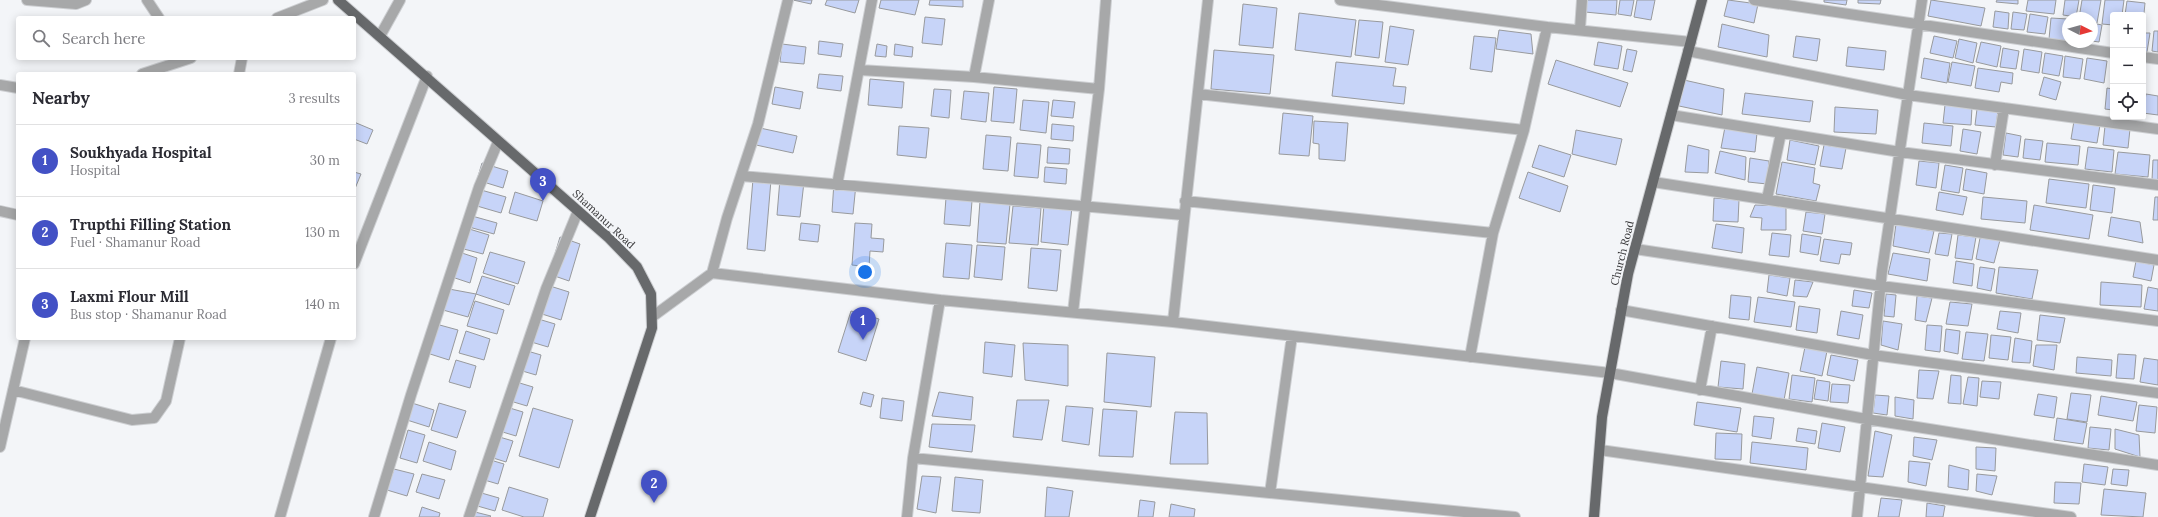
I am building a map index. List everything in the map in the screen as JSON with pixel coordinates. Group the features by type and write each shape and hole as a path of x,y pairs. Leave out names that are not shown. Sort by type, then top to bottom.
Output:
{"main road":[{"name":"Shamanur Road","path":"338,0 427,76 498,142 609,238 637,267 651,294 652,328 644,358 590,517"},
{"name":"Church Road","path":"1594,517 1602,417 1621,310 1635,250 1702,0"}],"street":[{"path":"27,0 76,4 86,0"},
{"path":"147,0 158,16"},
{"path":"282,16 323,0"},
{"path":"380,36 400,0"},
{"path":"652,316 712,273 727,218 758,124 788,0"},
{"path":"837,185 860,70 872,0"},
{"path":"974,77 989,0"},
{"path":"1074,312 1106,0"},
{"path":"1173,322 1183,215 1208,0"},
{"path":"1340,0 1547,27 1580,29 1690,46 1908,95 2158,129"},
{"path":"1580,29 1582,0"},
{"path":"1754,0 2110,53"},
{"path":"1857,517 1859,486 1881,286 1922,0"},
{"path":"1470,357 1493,233 1524,130 1547,27"},
{"path":"2146,58 2158,60"},
{"path":"148,72 185,60"},
{"path":"239,72 242,60"},
{"path":"860,70 974,77 1098,89"},
{"path":"356,259 427,76"},
{"path":"0,85 16,88"},
{"path":"1198,94 1524,130"},
{"path":"1995,165 2004,108"},
{"path":"1671,114 1900,152 2158,186"},
{"path":"1767,199 1781,133"},
{"path":"374,517 411,395 479,187 498,142"},
{"path":"742,176 1183,215"},
{"path":"1653,182 2158,260"},
{"path":"1185,201 1493,233"},
{"path":"0,211 16,214"},
{"path":"469,517 546,289 578,211"},
{"path":"1635,250 1881,286 2158,321"},
{"path":"712,273 940,300 1173,322 1610,374 1866,420 2158,465"},
{"path":"907,517 913,458 940,300"},
{"path":"1621,310 1873,355 2158,393"},
{"path":"1700,390 1712,326"},
{"path":"1270,493 1292,336"},
{"path":"0,447 25,340"},
{"path":"13,390 132,420 154,418 166,400 180,340"},
{"path":"280,517 330,340"},
{"path":"1600,450 2071,517"},
{"path":"913,458 1515,517"}],"building":[{"path":"793,0 812,0 811,4"},
{"path":"827,0 859,0 855,13 825,5"},
{"path":"881,0 919,0 915,15 879,8"},
{"path":"930,0 963,0 963,7 929,5"},
{"path":"1585,0 1617,0 1616,15 1585,12"},
{"path":"1620,0 1634,0 1631,16 1618,14"},
{"path":"1637,0 1655,0 1651,20 1634,17"},
{"path":"1728,0 1758,4 1754,23 1724,16"},
{"path":"1824,0 1847,0 1846,5 1824,2"},
{"path":"1858,0 1881,0 1880,4 1858,3"},
{"path":"1931,0 1985,8 1981,26 1928,16"},
{"path":"1997,0 2018,0 2018,4 1996,2"},
{"path":"2028,0 2056,0 2054,14 2026,11"},
{"path":"2065,0 2079,0 2077,12 2063,12"},
{"path":"2082,0 2101,0 2098,17 2098,12 2080,12"},
{"path":"2105,0 2124,0 2122,12 2110,12 2110,25 2102,24"},
{"path":"2127,1 2145,3 2144,12 2125,12"},
{"path":"1243,4 1277,8 1273,48 1239,45"},
{"path":"1995,11 2009,13 2008,29 1993,27"},
{"path":"2013,12 2027,14 2024,30 2011,29"},
{"path":"1299,13 1356,20 1351,57 1295,50"},
{"path":"2030,14 2048,17 2045,34 2027,32"},
{"path":"925,17 945,19 942,45 922,43"},
{"path":"2051,18 2062,19 2062,40 2049,39"},
{"path":"1359,20 1383,22 1379,58 1355,55"},
{"path":"1722,24 1769,35 1767,57 1718,47"},
{"path":"2098,24 2102,25 2098,42"},
{"path":"1390,26 1414,30 1408,65 1385,62"},
{"path":"1499,30 1531,34 1533,54 1496,49"},
{"path":"2154,31 2158,31 2158,52 2152,51"},
{"path":"2146,33 2150,33 2147,52"},
{"path":"1474,36 1496,38 1492,72 1470,69"},
{"path":"1796,36 1820,39 1817,61 1793,57"},
{"path":"1934,36 1957,41 1953,58 1930,53"},
{"path":"1959,39 1977,43 1973,63 1955,58"},
{"path":"819,41 843,44 841,57 818,54"},
{"path":"1598,42 1622,46 1618,69 1594,65"},
{"path":"1981,42 2001,46 1997,67 1976,62"},
{"path":"782,44 806,47 804,64 780,62"},
{"path":"877,44 887,46 886,57 875,56"},
{"path":"895,44 913,47 912,57 894,55"},
{"path":"1848,47 1886,51 1884,70 1846,66"},
{"path":"2003,48 2019,51 2016,69 2000,67"},
{"path":"1627,49 1637,51 1632,72 1623,70"},
{"path":"2024,49 2042,52 2039,73 2021,70"},
{"path":"1214,50 1274,55 1270,94 1211,89"},
{"path":"2045,53 2063,56 2059,76 2042,73"},
{"path":"2065,56 2083,59 2080,79 2063,77"},
{"path":"1924,58 1950,63 1947,83 1921,78"},
{"path":"2087,58 2107,61 2104,83 2084,79"},
{"path":"1556,60 1628,83 1620,107 1548,84"},
{"path":"1336,62 1396,68 1393,86 1406,87 1404,104 1332,96"},
{"path":"1952,62 1975,66 1971,86 1948,82"},
{"path":"1978,68 2013,73 2012,84 2001,82 1999,92 1975,88"},
{"path":"819,74 843,76 841,91 817,88"},
{"path":"2044,77 2061,82 2056,100 2039,95"},
{"path":"870,79 904,82 902,108 868,105"},
{"path":"1684,80 1724,89 1722,115 1679,106"},
{"path":"775,87 803,92 800,109 772,104"},
{"path":"994,87 1017,89 1014,123 991,121"},
{"path":"2107,88 2110,88 2110,110 2105,109"},
{"path":"934,89 951,90 949,118 931,116"},
{"path":"964,91 989,93 986,122 961,119"},
{"path":"1745,93 1813,101 1810,122 1742,114"},
{"path":"2146,94 2158,96 2158,115 2146,113"},
{"path":"1023,100 1049,102 1046,133 1020,130"},
{"path":"1053,100 1075,102 1073,118 1051,116"},
{"path":"1945,105 1972,107 1971,125 1943,123"},
{"path":"1835,107 1878,110 1876,134 1834,132"},
{"path":"1977,109 1998,111 1996,127 1975,125"},
{"path":"1283,113 1313,116 1309,156 1279,154"},
{"path":"1314,121 1348,123 1345,161 1319,159 1319,144 1313,143"},
{"path":"2074,121 2100,125 2097,143 2071,139"},
{"path":"356,123 373,130 367,144 356,140"},
{"path":"1924,123 1953,126 1951,146 1922,143"},
{"path":"1052,124 1074,126 1073,141 1051,139"},
{"path":"899,126 929,128 926,158 897,155"},
{"path":"2105,126 2130,129 2128,148 2103,145"},
{"path":"1725,127 1757,133 1755,152 1721,148"},
{"path":"760,128 797,136 793,153 756,145"},
{"path":"1963,129 1981,132 1977,154 1960,151"},
{"path":"1576,130 1622,139 1616,165 1572,154"},
{"path":"2006,133 2021,136 2018,157 2003,155"},
{"path":"986,135 1011,137 1008,171 983,169"},
{"path":"2025,139 2043,141 2040,160 2023,158"},
{"path":"1790,140 1819,146 1815,165 1787,160"},
{"path":"1017,143 1041,145 1038,178 1014,176"},
{"path":"2047,143 2080,146 2078,165 2045,162"},
{"path":"1539,145 1571,155 1564,177 1532,167"},
{"path":"1688,145 1709,150 1708,173 1685,172"},
{"path":"1824,145 1846,148 1842,169 1820,166"},
{"path":"1048,147 1070,149 1069,164 1047,163"},
{"path":"2088,147 2114,150 2112,172 2085,169"},
{"path":"1720,151 1746,157 1745,180 1715,173"},
{"path":"2118,152 2150,155 2148,177 2115,174"},
{"path":"1750,158 1769,161 1767,184 1748,182"},
{"path":"2153,160 2158,160 2158,180 2152,180"},
{"path":"1919,161 1939,163 1936,188 1916,185"},
{"path":"1782,162 1815,168 1813,183 1820,185 1816,201 1776,194"},
{"path":"482,163 508,171 503,188 477,180"},
{"path":"1945,165 1963,168 1959,193 1941,190"},
{"path":"1045,167 1067,169 1066,184 1044,182"},
{"path":"1966,169 1987,173 1984,194 1963,190"},
{"path":"1528,172 1568,186 1560,212 1519,198"},
{"path":"356,173 361,174 356,186"},
{"path":"753,179 771,180 765,251 747,249"},
{"path":"780,179 804,182 800,217 777,215"},
{"path":"2049,179 2089,184 2086,208 2046,203"},
{"path":"834,182 856,184 853,214 832,212"},
{"path":"2093,185 2115,188 2112,213 2090,210"},
{"path":"481,190 506,197 501,213 477,206"},
{"path":"515,192 543,201 537,221 509,213"},
{"path":"1939,192 1967,197 1963,215 1936,210"},
{"path":"1983,197 2027,201 2025,223 1981,219"},
{"path":"2155,197 2158,197 2158,220 2153,220"},
{"path":"946,198 972,201 970,226 944,224"},
{"path":"1714,198 1739,200 1738,222 1713,221"},
{"path":"980,201 1010,204 1006,244 977,242"},
{"path":"1044,204 1072,207 1068,245 1041,242"},
{"path":"1755,205 1786,206 1786,230 1761,230 1762,218 1750,217"},
{"path":"2034,205 2093,215 2089,239 2030,230"},
{"path":"1013,206 1041,208 1038,245 1009,243"},
{"path":"1806,212 1825,214 1822,234 1803,231"},
{"path":"472,216 497,223 494,234 469,227"},
{"path":"2111,217 2140,222 2143,243 2108,236"},
{"path":"801,223 820,225 818,242 799,240"},
{"path":"855,223 872,224 871,238 884,239 883,252 870,251 869,267 852,265"},
{"path":"1716,224 1744,228 1742,253 1712,248"},
{"path":"1896,224 1934,231 1929,253 1893,246"},
{"path":"466,228 489,235 483,254 460,248"},
{"path":"1772,233 1791,235 1789,257 1769,255"},
{"path":"1939,233 1952,234 1948,256 1935,254"},
{"path":"1802,234 1821,237 1818,255 1800,252"},
{"path":"1958,235 1976,237 1972,260 1955,258"},
{"path":"560,237 580,244 569,281 549,274"},
{"path":"1980,238 2000,240 1994,263 1976,259"},
{"path":"1824,239 1852,243 1850,255 1841,254 1839,264 1820,261"},
{"path":"946,243 972,245 969,279 943,277"},
{"path":"977,245 1005,247 1002,280 974,277"},
{"path":"1031,248 1061,250 1057,291 1028,288"},
{"path":"459,252 477,258 470,283 452,277"},
{"path":"490,252 525,262 518,284 483,273"},
{"path":"1893,253 1930,259 1927,281 1888,274"},
{"path":"1956,261 1974,264 1972,286 1953,283"},
{"path":"2136,261 2154,265 2151,281 2133,277"},
{"path":"1980,267 1995,269 1991,291 1977,288"},
{"path":"1999,267 2038,270 2032,299 1996,293"},
{"path":"1769,275 1790,278 1787,296 1767,292"},
{"path":"482,276 515,286 509,305 476,294"},
{"path":"1795,280 1813,282 1807,297 1793,296"},
{"path":"2101,282 2142,285 2141,307 2100,305"},
{"path":"550,286 569,292 561,320 542,314"},
{"path":"2148,287 2158,289 2158,311 2144,309"},
{"path":"449,289 476,294 468,317 443,310"},
{"path":"1854,290 1872,293 1869,308 1852,306"},
{"path":"1886,294 1896,295 1894,317 1884,316"},
{"path":"1731,295 1751,297 1749,320 1729,318"},
{"path":"1917,296 1932,298 1926,322 1915,320"},
{"path":"1758,297 1795,302 1791,327 1754,322"},
{"path":"475,301 504,310 497,334 467,326"},
{"path":"1950,302 1972,304 1968,326 1946,324"},
{"path":"1799,306 1820,309 1817,333 1796,330"},
{"path":"851,311 879,319 866,361 838,352"},
{"path":"1841,311 1863,315 1859,339 1837,335"},
{"path":"2000,311 2021,313 2018,333 1997,329"},
{"path":"2040,315 2065,318 2060,343 2037,340"},
{"path":"535,318 555,324 548,347 528,341"},
{"path":"1883,321 1902,324 1898,350 1881,345"},
{"path":"436,324 458,330 449,360 427,353"},
{"path":"1927,325 1942,326 1940,352 1925,350"},
{"path":"1946,329 1960,331 1958,354 1944,351"},
{"path":"466,331 490,339 484,360 459,353"},
{"path":"1966,332 1988,334 1984,361 1962,359"},
{"path":"1991,335 2011,337 2008,360 1989,358"},
{"path":"2015,338 2032,341 2030,363 2012,362"},
{"path":"985,342 1015,345 1012,377 983,373"},
{"path":"1023,343 1068,345 1068,386 1025,380"},
{"path":"2036,345 2057,345 2054,370 2033,366"},
{"path":"1805,347 1827,351 1822,376 1800,371"},
{"path":"524,350 541,355 536,375 519,370"},
{"path":"1107,353 1155,357 1151,407 1104,402"},
{"path":"2118,354 2136,355 2134,379 2116,378"},
{"path":"1831,355 1858,360 1854,381 1827,375"},
{"path":"2077,357 2112,360 2111,376 2076,373"},
{"path":"2144,358 2158,360 2158,385 2140,382"},
{"path":"456,360 476,366 470,388 449,382"},
{"path":"1721,361 1745,364 1743,389 1718,387"},
{"path":"1757,367 1789,373 1784,400 1752,394"},
{"path":"1919,370 1939,371 1933,399 1917,398"},
{"path":"1792,375 1815,378 1812,402 1789,399"},
{"path":"1951,375 1961,376 1961,404 1948,403"},
{"path":"1968,377 1979,378 1977,406 1963,404"},
{"path":"1817,380 1830,382 1828,401 1814,399"},
{"path":"513,381 533,387 527,406 507,400"},
{"path":"1982,381 2001,382 1999,399 1980,397"},
{"path":"1832,384 1850,385 1848,403 1830,402"},
{"path":"863,392 874,395 871,407 860,404"},
{"path":"939,392 973,397 971,420 932,416"},
{"path":"2071,393 2091,395 2087,422 2067,419"},
{"path":"2038,394 2057,397 2054,418 2034,415"},
{"path":"1875,395 1889,396 1887,415 1873,413"},
{"path":"2101,396 2137,402 2133,421 2098,415"},
{"path":"1895,397 1914,400 1913,419 1895,416"},
{"path":"882,398 904,401 902,421 880,418"},
{"path":"1017,400 1049,400 1042,440 1013,437"},
{"path":"1697,402 1741,408 1737,432 1694,425"},
{"path":"412,403 434,410 429,427 407,420"},
{"path":"439,403 466,411 457,438 431,430"},
{"path":"2139,405 2157,407 2155,433 2136,431"},
{"path":"503,406 523,412 516,436 496,430"},
{"path":"1066,406 1093,408 1089,445 1062,441"},
{"path":"533,408 573,420 559,468 519,456"},
{"path":"1103,409 1137,411 1133,457 1099,456"},
{"path":"1175,412 1207,413 1208,464 1170,464"},
{"path":"1754,416 1774,418 1771,439 1752,436"},
{"path":"2057,418 2087,423 2083,444 2054,440"},
{"path":"1822,423 1845,427 1840,452 1818,448"},
{"path":"932,424 975,425 972,452 929,447"},
{"path":"2090,427 2111,429 2109,450 2088,448"},
{"path":"1798,428 1817,431 1815,444 1796,441"},
{"path":"2115,429 2139,435 2140,457 2115,449"},
{"path":"408,430 425,435 417,463 400,458"},
{"path":"1875,431 1892,435 1883,477 1868,476"},
{"path":"1716,433 1742,434 1741,460 1715,459"},
{"path":"496,436 513,441 506,462 490,457"},
{"path":"1914,437 1937,440 1932,460 1913,456"},
{"path":"429,442 456,451 451,470 423,461"},
{"path":"1752,442 1808,448 1806,470 1750,463"},
{"path":"1976,447 1996,448 1995,471 1976,469"},
{"path":"487,459 504,464 498,484 481,479"},
{"path":"1909,461 1930,463 1926,486 1908,482"},
{"path":"2084,464 2108,467 2105,485 2082,482"},
{"path":"1949,465 1969,470 1968,490 1948,487"},
{"path":"394,469 414,474 407,496 387,490"},
{"path":"2113,469 2129,470 2127,486 2111,484"},
{"path":"422,474 445,480 439,499 416,492"},
{"path":"1977,474 1997,476 1992,495 1976,491"},
{"path":"922,476 941,477 936,513 917,509"},
{"path":"955,477 983,480 980,513 952,511"},
{"path":"2055,482 2081,483 2079,504 2054,503"},
{"path":"509,487 548,499 543,517 524,517 502,510"},
{"path":"1047,487 1073,491 1069,517 1045,517"},
{"path":"2104,489 2146,493 2143,517 2101,515"},
{"path":"478,492 499,498 495,511 474,505"},
{"path":"1881,498 1902,500 1899,517 1878,517"},
{"path":"1140,500 1155,502 1153,517 1138,517"},
{"path":"1927,503 1945,506 1943,517 1926,517"},
{"path":"1171,504 1195,509 1194,517 1169,517"},
{"path":"422,507 440,513 439,517 419,517"},
{"path":"471,511 491,516 469,517"}],"place":[{"name":"Laxmi Flour Mill","path":"543,201"},
{"name":"Soukhyada Hospital","path":"863,340"},
{"name":"Trupthi Filling Station","path":"654,503"}]}
